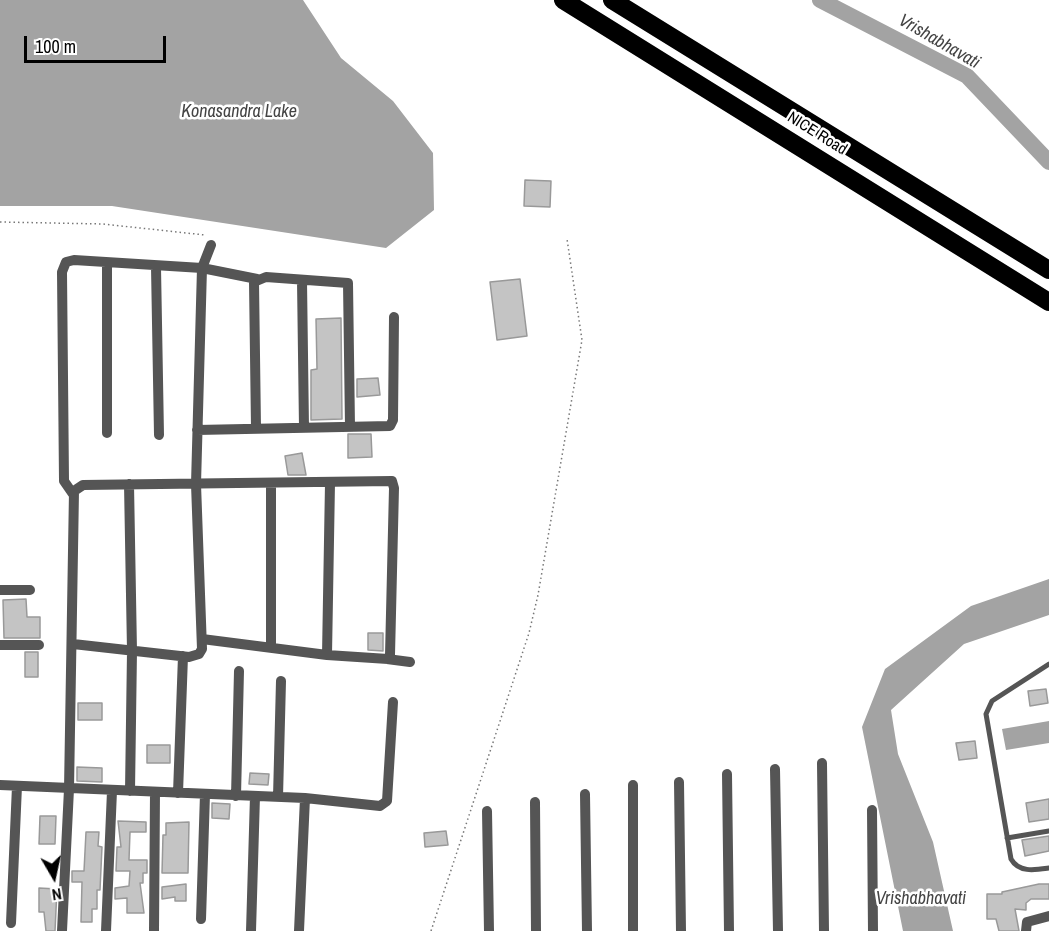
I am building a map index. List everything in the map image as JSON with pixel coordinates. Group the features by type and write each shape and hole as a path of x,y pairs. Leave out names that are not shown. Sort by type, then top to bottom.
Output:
{"highway":[{"name":"NICE Road","path":"563,0 1049,302"},
{"name":"NICE Road","path":"612,0 1049,270"}],"street":[{"path":"73,644 183,656 199,654 202,639 196,484 197,430 202,268 211,245"},
{"path":"62,931 73,644 73,494 64,481 62,272 66,262 74,260 156,267 202,268 257,279 266,277 348,283 350,427"},
{"path":"107,263 107,433"},
{"path":"156,267 159,435"},
{"path":"256,428 254,282 257,279"},
{"path":"302,281 304,428"},
{"path":"197,430 386,428 392,424 394,317"},
{"path":"73,494 83,485 330,483 389,479 393,483 390,656 387,659"},
{"path":"327,655 330,483"},
{"path":"129,484 132,651 130,792"},
{"path":"271,648 272,484"},
{"path":"0,590 30,590"},
{"path":"202,639 327,655 410,662"},
{"path":"0,645 39,645"},
{"path":"178,793 183,656"},
{"path":"236,796 239,671"},
{"path":"278,797 281,681"},
{"path":"0,785 305,798 374,807 387,801 393,702"},
{"path":"822,763 824,931"},
{"path":"775,769 778,931"},
{"path":"727,774 729,931"},
{"path":"679,782 681,931"},
{"path":"633,785 633,931"},
{"path":"11,923 16,786"},
{"path":"106,931 112,791"},
{"path":"154,931 155,792"},
{"path":"201,919 205,794"},
{"path":"585,794 586,931"},
{"path":"251,931 255,796"},
{"path":"299,931 305,798"},
{"path":"535,802 536,931"},
{"path":"872,810 873,931"},
{"path":"487,811 489,931"},
{"path":"1026,931 1027,922 1031,919 1049,916"}],"lane":[{"path":"1049,664 992,701 986,714 1011,859 1018,867 1032,870 1049,868"},
{"path":"1007,838 1049,831"}],"path":[{"path":"0,222 54,221 143,228 207,236 211,245"},
{"path":"431,931 483,778 529,633 538,595 582,340 567,239"}],"water":[{"name":"Konasandra Lake","path":"0,0 303,0 341,58 393,101 433,153 434,210 386,248 112,206 0,206"},
{"name":"Vrishabhavati","path":"1049,579 1049,615 964,644 891,710 898,754 933,842 953,931 903,931 862,727 885,669 971,606"},
{"path":"1049,721 1049,743 1006,750 1002,729"}],"building":[{"path":"525,180 551,181 550,207 524,206"},
{"path":"520,279 527,336 497,340 490,282"},
{"path":"341,318 342,419 311,420 311,370 317,369 316,319"},
{"path":"378,378 380,395 357,397 357,379"},
{"path":"348,434 371,434 372,457 348,458"},
{"path":"302,453 306,475 288,475 285,456"},
{"path":"26,599 27,617 40,617 40,638 4,638 3,600"},
{"path":"368,633 383,633 383,651 368,650"},
{"path":"25,652 38,652 38,677 25,677"},
{"path":"1046,689 1048,703 1030,706 1028,691"},
{"path":"78,703 102,703 102,720 78,720"},
{"path":"975,741 977,758 959,760 956,743"},
{"path":"147,745 170,745 170,763 147,763"},
{"path":"77,767 102,768 102,782 77,781"},
{"path":"250,773 269,774 268,785 249,784"},
{"path":"1049,799 1049,819 1029,822 1026,803"},
{"path":"212,803 230,804 229,819 212,818"},
{"path":"40,816 56,816 55,844 39,844"},
{"path":"118,821 146,822 146,832 130,832 129,860 147,860 147,873 143,873 143,883 140,883 144,913 127,913 127,898 115,899 115,888 129,886 130,871 116,871 117,847 121,847"},
{"path":"189,822 188,873 162,873 163,835 166,835 166,823"},
{"path":"446,831 448,845 425,847 424,833"},
{"path":"86,832 99,832 98,846 102,847 100,890 97,890 97,909 92,909 92,922 81,922 82,882 72,882 72,871 84,871"},
{"path":"1049,836 1049,851 1025,856 1022,840"},
{"path":"186,884 186,901 175,901 175,897 162,899 162,887"},
{"path":"1049,884 1049,899 1031,899 1026,903 1026,910 1015,909 1019,931 999,931 996,919 987,919 987,894 1002,894 1002,892"},
{"path":"39,888 57,889 55,931 46,931 44,912 39,912"}],"waterway":[{"name":"Vrishabhavati","path":"820,0 967,76 1049,162"}]}
